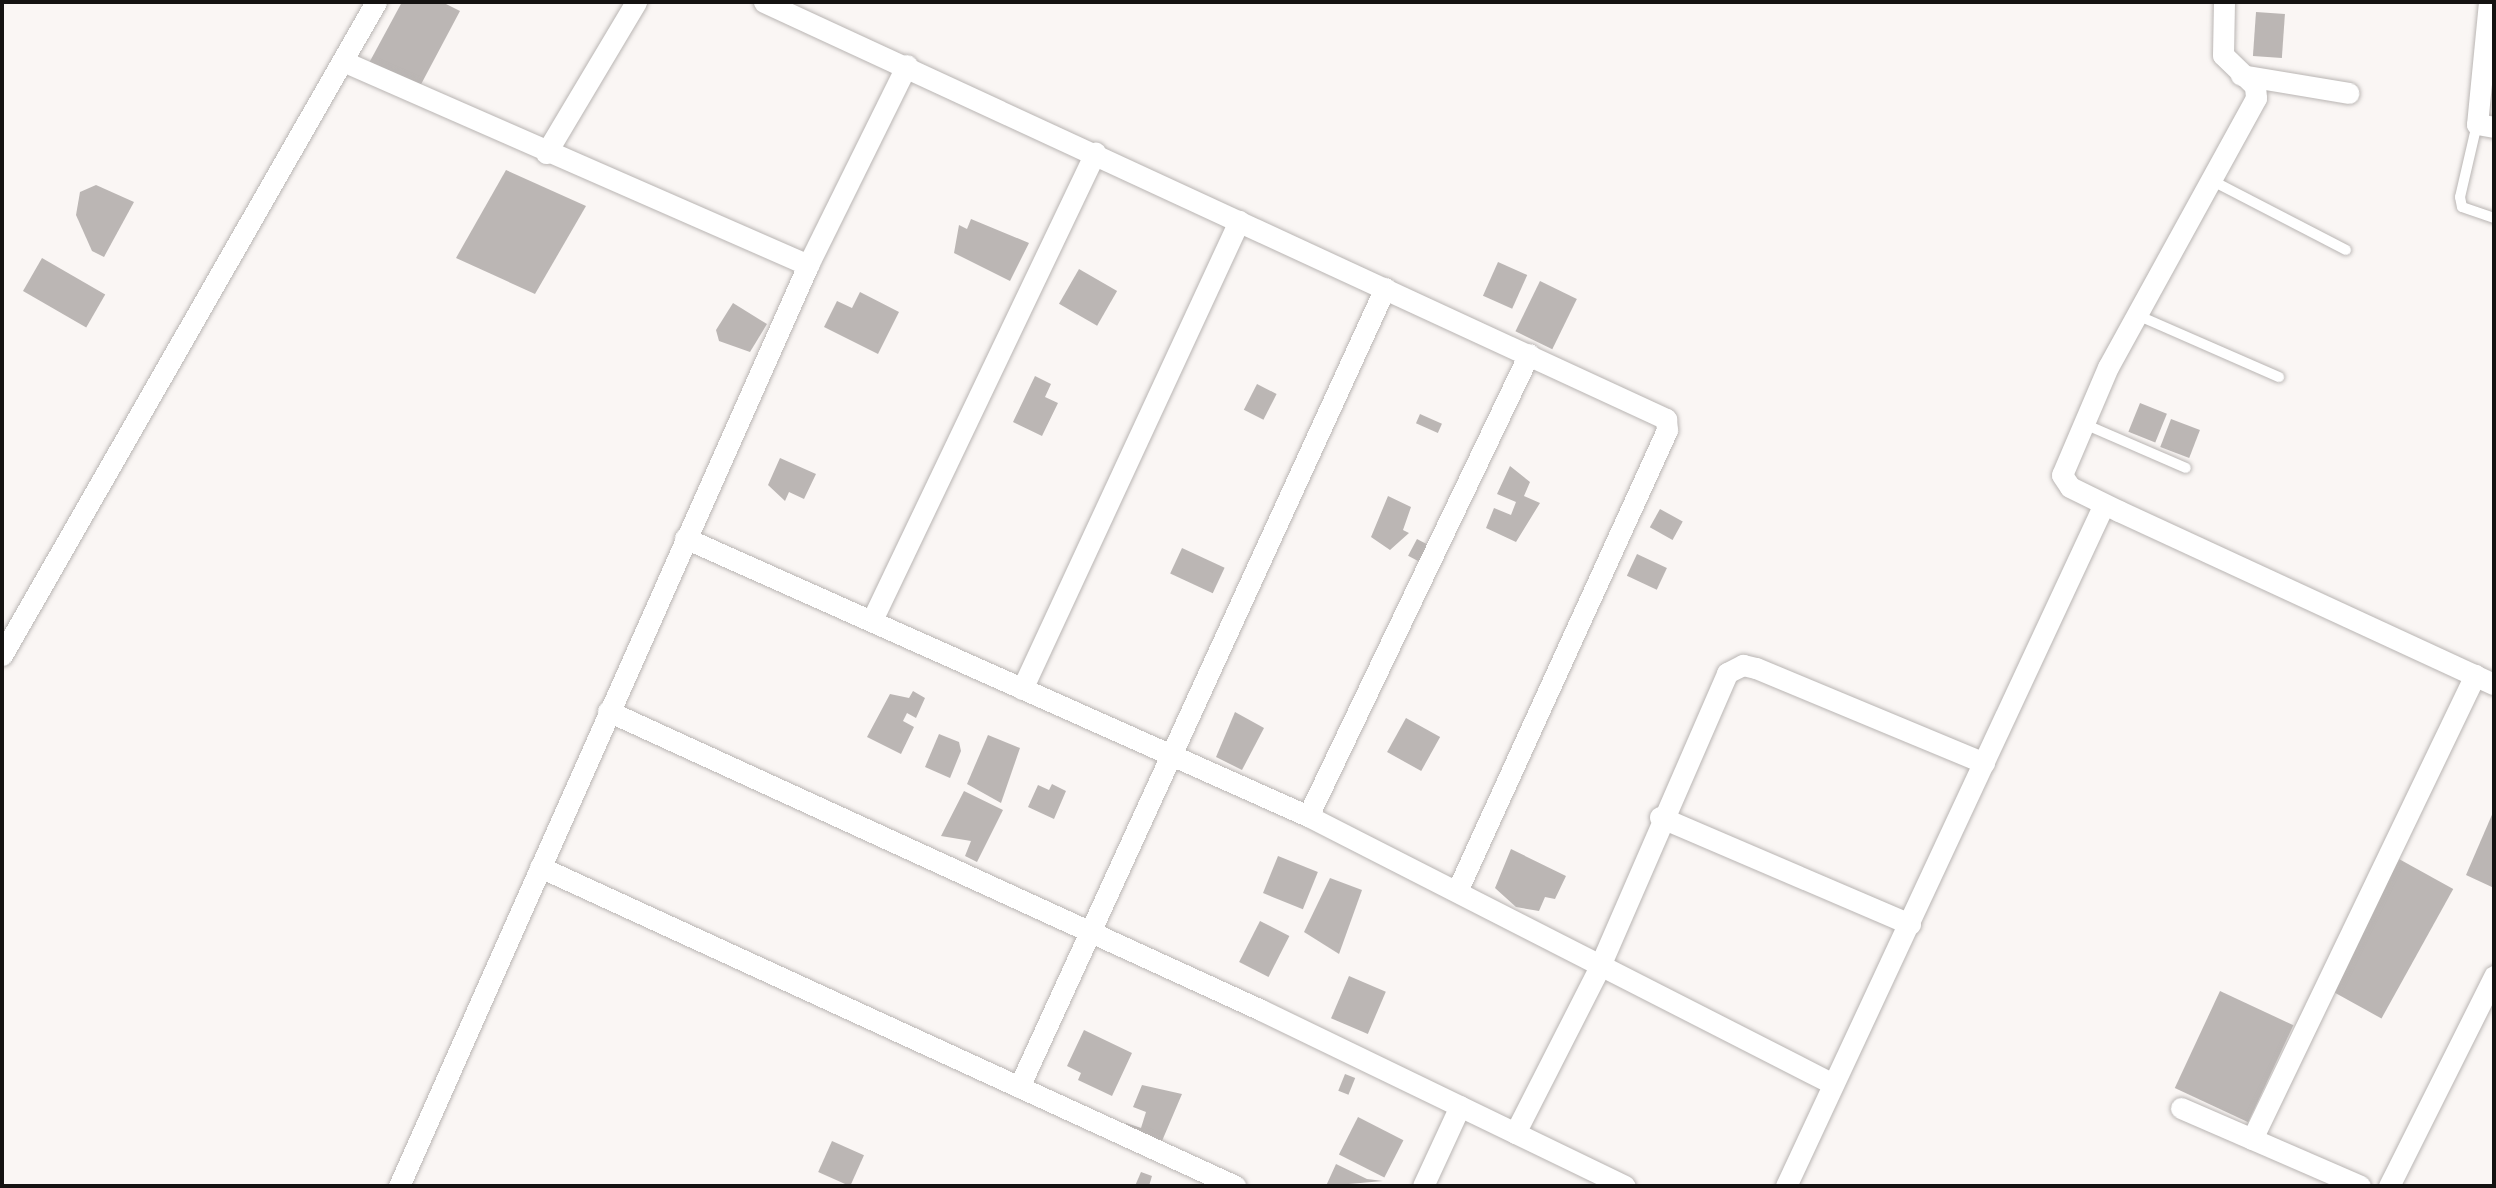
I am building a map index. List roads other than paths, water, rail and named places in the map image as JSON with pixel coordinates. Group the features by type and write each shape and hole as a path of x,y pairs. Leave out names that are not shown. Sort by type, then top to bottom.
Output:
{"street":[{"path":"2,655 345,62 376,2"},
{"path":"546,153 636,2"},
{"path":"764,2 907,65 1239,221 1657,411 1667,430 1457,891"},
{"path":"2224,2 2223,55 2257,93 2137,315 2082,423 2062,475 2104,504 2485,679 2252,1139"},
{"path":"2486,126 2489,2"},
{"path":"345,62 546,153 808,265"},
{"path":"399,1186 808,265 907,65"},
{"path":"2238,74 2349,93"},
{"path":"872,620 1095,153"},
{"path":"1022,689 1239,221"},
{"path":"1019,1087 1087,930 1385,288"},
{"path":"1308,816 1528,354"},
{"path":"1786,1186 2104,504"},
{"path":"685,538 1308,816 1457,891 1599,968 1833,1084"},
{"path":"1515,1133 1599,968 1660,817 1727,673 1744,665 1984,763"},
{"path":"608,711 1087,930 1625,1186"},
{"path":"1660,817 1910,924"},
{"path":"540,867 1235,1186"},
{"path":"2389,1186 2494,976"},
{"path":"1423,1186 1460,1106"},
{"path":"2181,1108 2360,1186"}],"lane":[{"path":"2486,126 2460,197 2462,207 2494,218"},
{"path":"2211,180 2346,250"},
{"path":"2137,315 2280,377"},
{"path":"2082,423 2186,468"}]}
